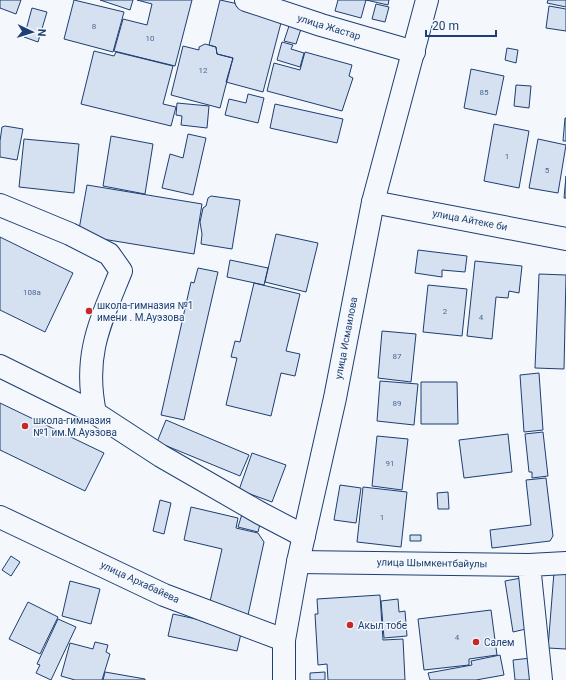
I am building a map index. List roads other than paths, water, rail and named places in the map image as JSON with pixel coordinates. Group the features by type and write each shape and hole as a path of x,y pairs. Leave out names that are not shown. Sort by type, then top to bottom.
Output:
{"street":[{"name":"улица Жастар","path":"246,0 321,25 414,52"},
{"name":"улица Исмаилова","path":"284,680 284,640 298,562 335,398 373,202 427,0"},
{"name":"улица Айтеке би","path":"373,202 566,239"},
{"path":"0,205 70,234 109,254 121,271 96,333 90,368 90,390 95,413"},
{"path":"0,366 95,413 161,456 260,513 304,536"},
{"name":"улица Архабайева","path":"0,517 164,595 284,640"},
{"name":"улица Шымкентбайулы","path":"298,562 566,563"},
{"path":"529,564 541,680"}],"place":[{"name":"школа-гимназия №1 имени . М.Ауэзова","path":"89,311"},
{"name":"школа-гимназия №1 им.М.Ауэзова","path":"25,426"},
{"name":"Акыл тобе","path":"350,625"},
{"name":"Салем","path":"476,642"}]}
